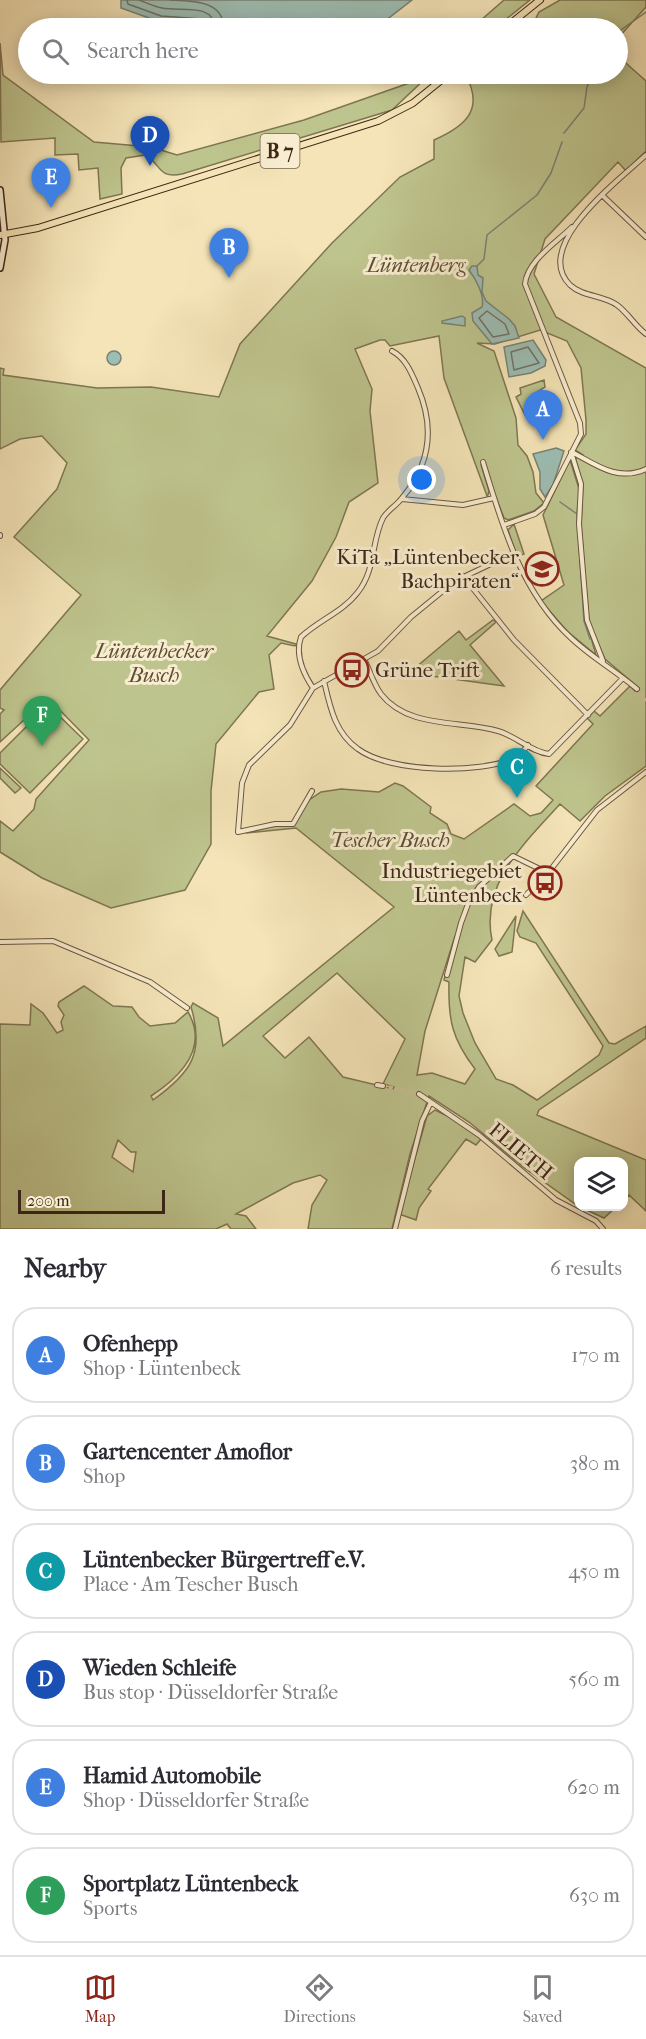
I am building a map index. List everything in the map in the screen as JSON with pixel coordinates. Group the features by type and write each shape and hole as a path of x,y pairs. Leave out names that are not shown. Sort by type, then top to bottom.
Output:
{"main road":[{"path":"518,18 540,0"},
{"name":"B 7","path":"3,235 38,228 378,121 413,103 437,84"},
{"path":"0,190 3,235 0,268"}],"street":[{"path":"504,525 535,514 544,507 580,437 581,428 525,280 537,261 646,154"},
{"path":"603,196 646,237"},
{"path":"572,227 560,258 564,278 574,288 617,305 646,334"},
{"path":"313,688 298,650 301,637 339,611 360,590 372,566 384,516 402,499 424,463 429,428 425,405 410,370 400,355 392,351"},
{"path":"571,451 617,474 626,476 646,469"},
{"path":"571,451 581,484 579,524 587,620 604,663"},
{"path":"483,462 513,553 528,583 545,609 571,638 637,689"},
{"path":"402,499 463,505 494,498"},
{"path":"312,791 293,824 275,824 238,832 242,783 249,765 290,725 313,688 364,661 419,610 463,576 513,553"},
{"path":"463,576 514,640 588,715"},
{"path":"364,661 380,693 391,704 408,714 430,721 483,726 503,732 549,754 623,678"},
{"path":"324,681 331,710 339,728 359,750 373,758 410,766 464,767 498,763 515,758 528,745"},
{"path":"526,895 548,873 597,810 646,772"},
{"path":"447,975 461,922 479,887 513,856 548,873"},
{"path":"0,942 53,941 150,982 187,1008"},
{"path":"377,1085 383,1086"},
{"name":"FLIETH","path":"419,1094 484,1139 543,1190 596,1221 603,1229"},
{"path":"395,1229 422,1121 431,1102"}],"green space":[{"path":"504,0 530,0 508,18 483,18"},
{"path":"560,0 646,0 646,7 628,27 628,18 536,18 539,12"},
{"path":"0,43 3,75 94,142 151,147 177,155 304,120 406,84 420,84 392,110 182,174 164,173 145,155 126,158 121,168 122,194 100,199 98,168 79,170 78,154 55,155 55,138 1,142"},
{"path":"628,65 646,81 646,151 626,171 618,162 545,239 534,274 556,317 646,368 646,766 605,796 580,821 560,804 520,849 499,882 493,900 490,919 492,940 475,962 465,957 459,996 475,1043 496,1079 513,1085 537,1100 599,1055 603,1046 536,943 520,937 517,931 523,911 609,1043 615,1044 646,1026 646,1038 539,1110 537,1115 646,1160 646,1211 628,1196 628,1157 574,1157 574,1203 523,1167 469,1122 429,1096 410,1154 392,1229 308,1229 312,1205 327,1180 320,1175 293,1183 236,1214 246,1216 256,1229 231,1229 227,1224 216,1229 0,1229 0,1024 30,1025 31,1004 43,1013 57,1033 63,1030 61,1022 64,1015 58,1006 59,1002 84,986 113,1006 132,1007 150,1026 175,1023 188,1012 194,1025 193,1049 181,1071 151,1096 153,1100 177,1081 192,1061 196,1037 195,1023 191,1007 193,1003 218,1018 223,1046 394,907 296,828 246,833 276,825 292,825 309,800 321,792 341,789 379,792 395,783 403,786 431,807 430,813 447,824 451,834 464,839 514,804 530,816 541,813 553,800 536,786 593,724 587,718 594,711 600,716 630,686 635,691 639,688 605,659 589,622 581,525 583,485 575,459 583,455 575,450 586,434 586,420 581,368 567,341 540,330 495,344 477,343 494,351 516,418 518,445 527,456 533,472 536,493 544,503 534,511 508,520 504,518 483,464 481,465 489,491 487,496 444,378 439,336 390,346 385,340 380,340 355,349 372,389 370,411 378,483 349,502 336,537 312,581 267,636 296,644 295,646 281,643 269,655 274,689 259,692 216,744 211,791 211,844 185,890 111,908 42,878 0,852 0,821 13,831 34,809 36,799 89,740 48,698 0,742 0,714 4,710 0,708 0,690 81,595 14,537 57,489 67,463 42,436 20,439 0,449 0,368 4,369 3,375 97,388 151,387 219,397 240,344 332,243 400,177 434,159 434,140 463,122 469,115 473,97 470,84 628,84","holes":["455,936 444,980 449,982 449,1007 453,1028 461,1048 475,1069 465,1084 432,1073 417,1075 425,1031","337,973 405,1039 383,1084 394,1087 393,1089 343,1077 309,1037 285,1058 263,1036","118,1140 131,1152 136,1152 133,1172 112,1157"]},
{"path":"544,380 545,387 537,392 535,412 525,415 516,397 521,394 520,388"},
{"path":"537,412 543,412 547,419 543,426 537,426 533,422 533,416"},
{"path":"570,460 580,492 578,529 584,613 596,655 567,631 541,601 564,585 543,515"},
{"path":"514,524 524,554 517,556 508,530"},
{"path":"493,620 496,622 470,645 504,686 409,673 459,631 466,640"},
{"path":"48,705 83,739 30,793 0,764 0,753"},
{"path":"0,768 21,788 15,793 0,778"},
{"path":"516,916 512,952 499,956 495,949"},
{"path":"435,1110 460,1122 481,1139 476,1145 466,1139 428,1189 431,1191 419,1208 416,1220 399,1214 427,1116"},
{"path":"589,1211 612,1211 604,1218"}],"water":[{"path":"121,0 412,0 389,18 149,18 121,8"},
{"path":"472,266 477,266 478,275 483,278 482,292 486,301 509,319 515,326 519,338 492,344 473,321 472,313 482,307 483,303 479,288 469,270"},
{"path":"462,316 465,318 465,326 442,323 442,321"},
{"path":"533,340 546,360 545,366 531,373 509,377 504,347"},
{"path":"111,351 117,351 121,358 117,365 111,365 107,361 107,355"},
{"path":"556,448 564,451 553,485 545,497 540,489 540,472 533,454"}],"waterway":[{"path":"628,25 646,12"},
{"path":"564,133 584,108 588,84"},
{"path":"477,266 484,259 487,235 537,195 551,173 562,142"},
{"path":"560,502 577,514 584,621 590,639"},
{"path":"577,514 578,502"}],"tunnel":[{"path":"637,689 646,701"},
{"path":"383,1086 419,1094"}],"place":[{"name":"Wieden Schleife","path":"150,166"},
{"name":"Hamid Automobile","path":"51,208"},
{"name":"Gartencenter Amoflor","path":"229,278"},
{"name":"Ofenhepp","path":"543,440"},
{"name":"KiTa „Lüntenbecker Bachpiraten“","path":"542,569"},
{"name":"Grüne Trift","path":"352,670"},
{"name":"Sportplatz Lüntenbeck","path":"42,746"},
{"name":"Lüntenbecker Bürgertreff e.V.","path":"517,798"},
{"name":"Industriegebiet Lüntenbeck","path":"545,883"}],"park label":[{"name":"Lüntenberg","path":"416,265"},
{"name":"Lüntenbecker Busch","path":"154,663"},
{"name":"Tescher Busch","path":"390,840"}]}
